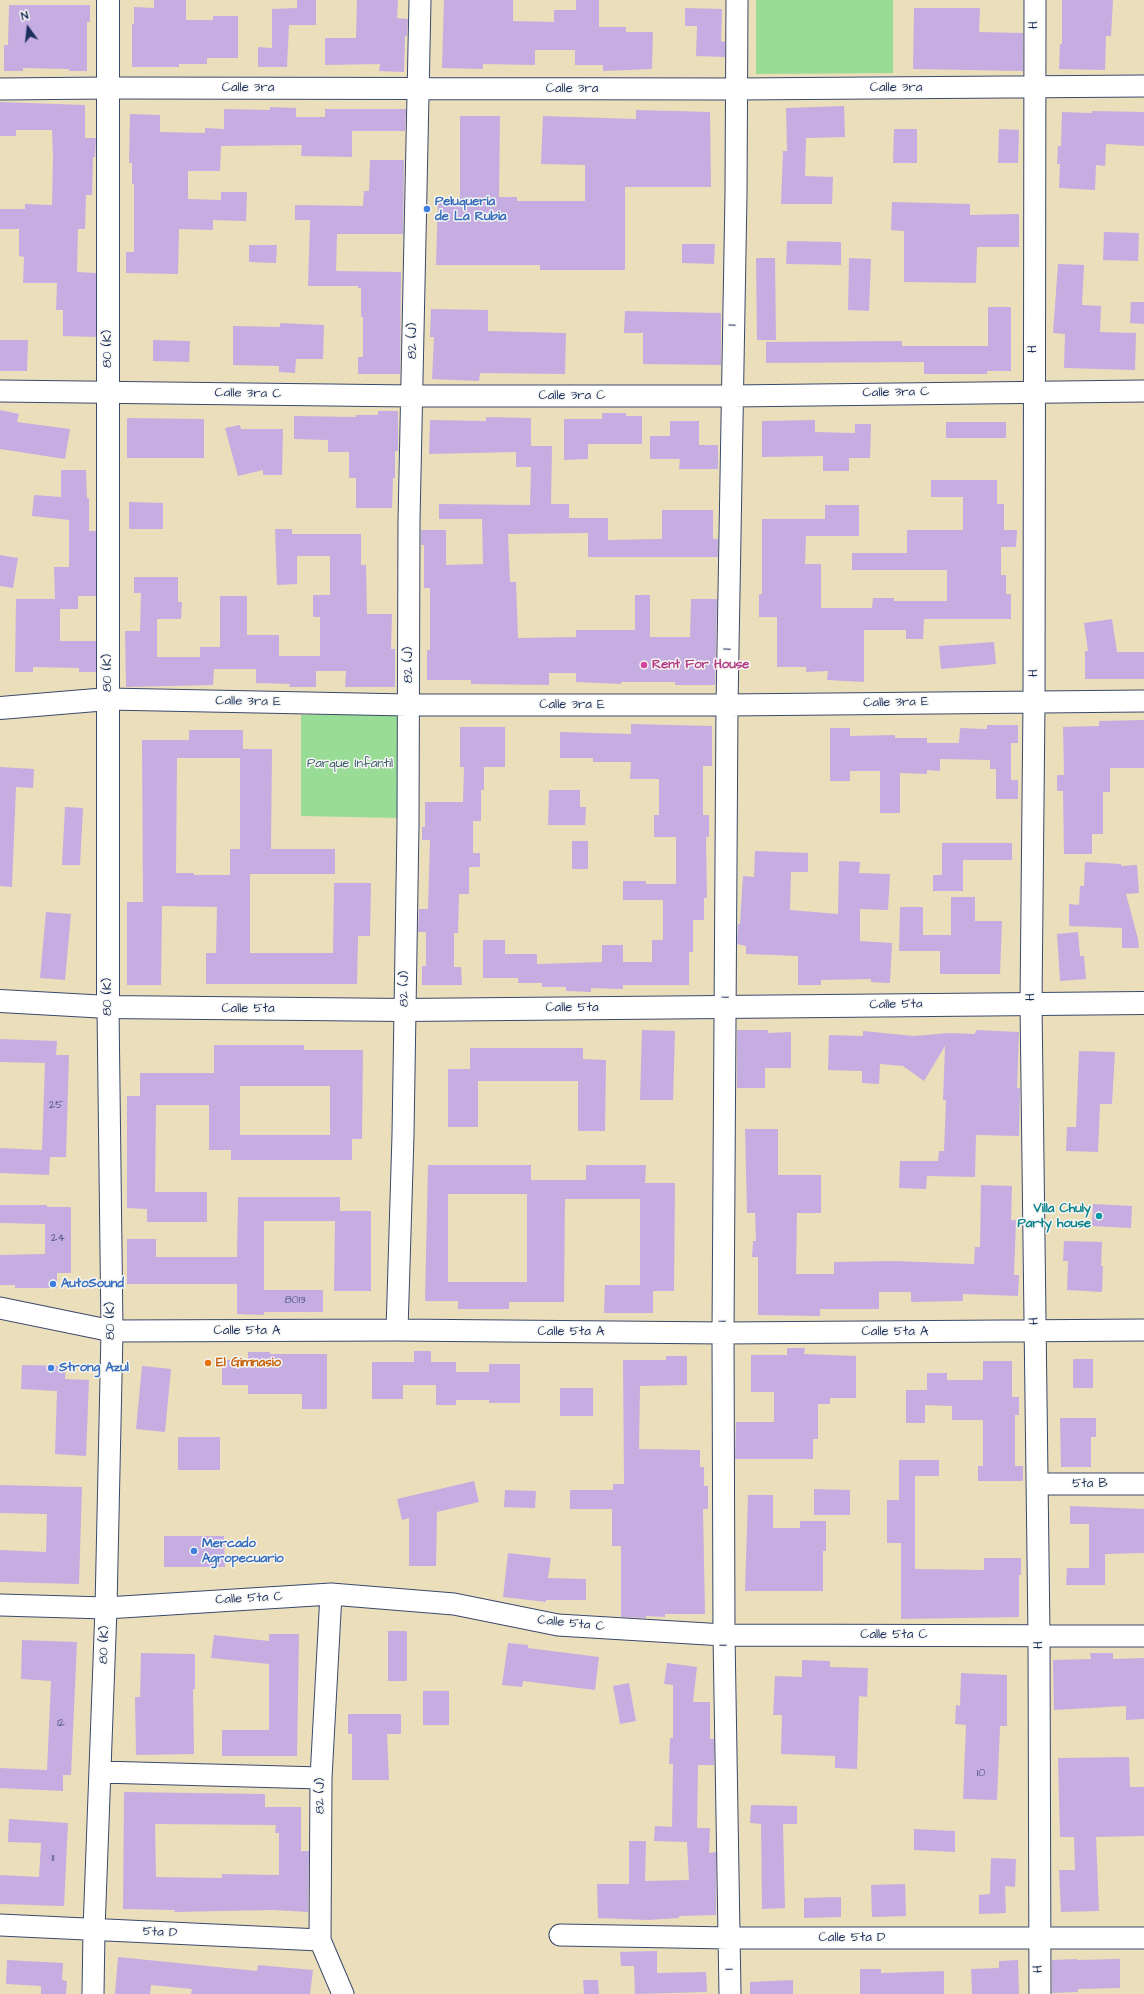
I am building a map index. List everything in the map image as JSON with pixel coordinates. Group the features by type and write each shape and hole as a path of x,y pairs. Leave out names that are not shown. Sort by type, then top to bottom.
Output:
{"street":[{"name":"80 (K)","path":"93,1994 106,1608 112,1331 108,1006 108,0"},
{"name":"82 (J)","path":"397,1330 403,1135 413,289 420,0"},
{"name":"I","path":"730,1994 724,1635 723,1333 727,705 737,89 737,0"},
{"name":"H","path":"1035,0 1033,392 1034,702 1031,1004 1039,1635 1040,1994"},
{"name":"Calle 3ra","path":"0,89 737,89 1144,86"},
{"name":"Calle 3ra C","path":"0,392 108,391 412,396 732,396 1144,391"},
{"name":"Calle 3ra E","path":"0,708 108,700 408,705 727,705 1144,701"},
{"name":"Calle 5ta","path":"0,1002 108,1006 404,1010 1144,1003"},
{"name":"Calle 5ta A","path":"0,1308 112,1331 397,1330 723,1333 1035,1332 1144,1330"},
{"name":"5ta B","path":"1037,1484 1144,1484"},
{"name":"82 (J)","path":"331,1594 321,1778 320,1940 343,1994"},
{"name":"Calle 5ta C","path":"0,1605 106,1608 331,1594 454,1604 558,1625 724,1635 1144,1636"},
{"path":"100,1772 321,1778"},
{"name":"5ta D","path":"0,1925 320,1940"},
{"name":"Calle 5ta D","path":"560,1935 730,1938 1144,1938"}],"green space":[{"path":"756,0 893,0 893,73 756,74"},
{"name":"Parque Infantil","path":"398,714 399,818 301,816 301,715"}],"building":[{"path":"154,0 186,0 186,20 213,20 213,16 238,16 238,58 207,58 207,64 179,64 179,67 132,67 132,24 134,24 134,7 154,8"},
{"path":"297,0 316,0 316,25 289,25 287,67 258,67 258,47 272,48 272,9 297,8"},
{"path":"357,0 398,0 397,18 408,19 407,36 405,36 404,72 379,71 380,64 325,65 325,38 356,38"},
{"path":"444,0 513,0 513,21 554,22 554,10 576,10 576,0 599,0 599,27 626,27 626,32 653,32 652,69 603,71 603,65 575,65 575,50 535,50 535,65 483,64 483,69 442,68"},
{"path":"1062,0 1113,0 1111,36 1106,36 1105,70 1059,69 1060,44 1062,44"},
{"path":"9,5 90,5 90,22 87,22 87,71 23,68 23,71 4,71 4,45 8,45"},
{"path":"685,8 722,9 721,41 725,42 725,57 696,56 697,26 685,26"},
{"path":"914,8 980,8 979,32 1023,33 1023,71 913,69"},
{"path":"0,102 85,105 85,138 96,138 95,157 93,157 92,195 86,195 85,229 78,229 77,272 96,273 96,337 63,336 63,310 56,310 57,283 23,283 24,257 19,256 19,229 0,229 0,209 25,209 25,204 52,205 53,156 52,130 16,130 16,136 0,136"},
{"path":"844,106 845,137 806,138 805,176 833,177 832,204 781,204 783,151 787,151 786,108"},
{"path":"270,107 296,108 296,117 325,117 325,109 406,109 405,131 352,131 352,157 301,156 302,145 221,146 220,171 188,171 188,199 221,200 221,192 247,192 246,221 213,220 213,230 179,229 178,274 126,273 126,252 134,252 134,184 132,184 132,163 129,163 130,114 160,115 160,132 205,133 205,128 224,129 224,109 270,110"},
{"path":"636,110 710,112 711,187 625,187 625,270 540,270 540,265 436,265 438,199 460,199 460,116 500,116 499,197 517,197 517,201 585,201 585,165 541,164 543,116 636,119"},
{"path":"1092,111 1144,112 1144,146 1106,144 1105,166 1096,165 1095,190 1059,188 1060,164 1057,164 1058,146 1061,146 1062,112 1092,113"},
{"path":"894,129 917,129 917,163 893,163"},
{"path":"999,129 1019,130 1018,163 998,163"},
{"path":"370,160 404,160 403,234 337,234 336,271 401,272 400,374 358,374 358,357 363,357 361,288 358,288 358,286 308,286 310,220 295,220 295,205 363,206 364,191 369,191"},
{"path":"892,202 970,204 970,215 1019,214 1019,247 977,247 976,283 904,282 904,231 891,230"},
{"path":"1104,232 1139,233 1138,261 1103,260"},
{"path":"787,241 841,242 841,265 786,264"},
{"path":"682,244 715,244 714,264 682,263"},
{"path":"249,245 277,245 276,263 249,262"},
{"path":"756,258 775,258 776,340 757,340"},
{"path":"849,258 871,259 869,311 848,310"},
{"path":"1058,264 1084,265 1082,305 1101,306 1100,332 1136,333 1135,370 1064,368 1065,334 1053,333"},
{"path":"1131,302 1144,302 1144,324 1130,323"},
{"path":"988,307 1011,307 1011,371 987,371 987,374 924,374 924,362 766,363 766,342 902,341 902,346 988,346"},
{"path":"431,309 488,310 488,331 566,333 565,374 480,373 479,381 432,379 434,337 430,337"},
{"path":"625,311 721,313 721,365 643,364 643,333 624,333"},
{"path":"280,323 324,325 323,359 296,359 295,373 279,372 279,366 233,365 233,326 280,327"},
{"path":"0,340 28,340 27,371 0,371"},
{"path":"153,340 190,341 189,362 153,361"},
{"path":"0,410 19,414 17,422 70,429 65,459 0,449"},
{"path":"378,411 398,411 398,451 395,451 395,478 393,478 392,508 356,508 356,478 349,478 349,452 328,452 328,440 294,439 294,416 356,417 356,415 378,415"},
{"path":"602,413 626,413 626,416 642,416 642,444 588,444 588,459 564,460 564,419 602,419"},
{"path":"486,417 531,418 531,446 552,446 551,504 569,504 569,518 608,518 608,540 662,539 662,510 713,510 713,539 718,539 718,557 588,557 588,533 508,534 510,582 516,582 518,638 576,637 576,630 635,630 635,595 650,595 650,637 690,637 691,599 717,599 715,685 675,685 675,682 621,682 621,684 576,682 576,673 549,673 549,685 471,684 471,680 427,680 427,650 430,650 430,588 424,588 424,545 421,545 421,530 446,530 446,565 483,564 482,519 439,519 439,504 530,505 531,467 516,467 516,452 429,454 430,420 486,421"},
{"path":"127,418 204,419 204,458 127,458"},
{"path":"815,420 815,432 855,433 855,424 871,424 870,458 849,458 849,471 823,471 823,456 762,457 762,421"},
{"path":"670,421 699,421 699,445 718,445 718,469 679,469 680,459 650,459 650,436 670,436"},
{"path":"946,422 1006,422 1006,438 946,438"},
{"path":"240,425 241,429 283,429 282,475 263,475 263,470 238,476 225,428"},
{"path":"61,470 86,470 87,498 89,498 89,531 96,531 96,596 78,596 78,609 60,609 60,641 96,641 96,672 79,672 79,668 33,667 33,672 15,672 16,599 55,599 54,567 69,567 69,520 32,516 34,495 61,497"},
{"path":"931,480 997,480 997,504 1004,504 1004,530 1017,530 1016,547 1001,547 1001,575 1006,575 1006,594 1011,594 1011,619 924,619 923,639 906,639 906,630 864,630 864,682 827,680 828,671 806,672 806,667 777,667 777,617 759,617 759,594 762,594 762,519 825,519 825,505 859,505 859,536 806,536 805,564 821,564 821,608 872,608 873,598 894,598 894,601 947,601 947,570 852,570 852,553 907,553 907,530 963,530 963,497 931,497"},
{"path":"129,502 163,503 163,529 129,529"},
{"path":"275,529 292,529 292,534 361,534 361,565 366,565 367,614 392,614 391,649 395,649 395,687 345,687 346,671 316,671 316,687 289,687 290,684 256,683 256,669 214,669 213,685 126,687 125,631 140,631 141,593 134,593 134,577 178,577 178,602 182,602 181,619 157,619 157,657 200,657 200,647 220,647 220,596 247,596 247,635 279,635 279,656 320,656 320,617 313,617 313,595 330,595 330,556 297,556 297,584 277,585"},
{"path":"0,555 18,558 13,588 0,586"},
{"path":"1112,619 1117,652 1144,652 1144,679 1085,679 1085,651 1088,651 1084,623"},
{"path":"994,642 996,664 941,669 939,646"},
{"path":"1144,720 1144,768 1110,768 1110,792 1103,792 1103,834 1092,834 1092,854 1064,854 1063,791 1057,791 1057,775 1064,775 1063,727 1099,726 1099,721"},
{"path":"631,724 712,726 712,766 703,766 703,815 709,815 709,837 706,837 707,898 704,898 704,920 693,920 693,952 689,952 689,985 623,985 623,989 591,988 591,992 566,991 566,987 542,987 542,983 518,983 518,978 483,978 483,940 505,940 505,954 537,954 537,964 602,962 602,945 623,945 623,962 652,962 652,940 663,940 663,900 623,900 623,881 646,881 646,884 676,884 676,837 654,837 654,815 659,815 659,779 630,779 631,762 593,762 593,758 560,758 560,732 631,734"},
{"path":"987,725 1018,725 1018,743 1011,743 1011,780 1018,780 1018,799 996,799 996,769 990,769 990,760 940,759 940,771 927,770 927,774 900,773 900,813 880,813 880,771 850,771 850,781 830,781 830,728 850,728 850,736 895,735 895,738 927,738 927,743 959,743 960,728 987,729"},
{"path":"460,727 505,727 505,767 484,767 484,790 481,790 481,821 473,821 473,853 480,853 480,867 469,867 469,894 459,894 458,933 454,933 454,967 461,967 462,985 422,985 422,966 426,966 426,932 418,932 419,909 428,909 430,840 422,840 422,827 425,827 425,802 463,802 464,767 460,767"},
{"path":"189,730 243,730 243,749 272,749 271,849 335,849 335,874 250,874 250,953 333,953 334,883 371,883 370,936 358,936 357,984 206,984 206,953 216,953 217,907 162,906 161,985 127,985 127,902 143,902 142,740 189,740","holes":["177,758 240,758 240,849 230,849 230,875 194,875 194,873 176,873"]},
{"path":"0,767 34,769 33,788 16,787 12,887 0,886"},
{"path":"549,790 580,790 580,807 586,807 585,825 548,825"},
{"path":"65,807 83,808 80,865 62,865"},
{"path":"572,841 588,841 588,869 572,869"},
{"path":"942,843 1012,843 1012,860 963,860 963,891 933,891 933,875 942,875"},
{"path":"755,851 808,853 808,872 791,872 790,910 838,914 839,861 860,862 859,873 890,874 888,910 860,909 860,941 892,943 890,983 871,982 871,979 821,980 821,985 798,985 798,956 746,954 746,946 737,944 738,924 740,924 743,876 754,877"},
{"path":"1085,862 1121,864 1121,866 1137,865 1139,893 1126,894 1139,948 1122,948 1122,928 1069,926 1069,904 1079,905 1080,886 1084,886"},
{"path":"951,897 975,897 975,921 1002,921 1000,974 940,974 940,951 899,951 900,907 923,907 923,935 951,935"},
{"path":"46,912 71,914 65,980 40,978"},
{"path":"1078,932 1080,956 1084,956 1086,979 1060,981 1057,934"},
{"path":"642,1030 675,1031 673,1100 640,1100"},
{"path":"737,1030 768,1030 768,1033 791,1032 791,1068 765,1068 765,1088 737,1088"},
{"path":"976,1030 1019,1032 1017,1088 1020,1088 1019,1136 976,1135 975,1177 927,1176 926,1189 899,1188 900,1161 938,1161 939,1151 944,1151 946,1100 943,1100 945,1046 924,1081 903,1066 880,1064 879,1084 862,1083 862,1071 828,1070 829,1035 863,1036 863,1031 914,1036 949,1033 975,1034"},
{"path":"0,1039 57,1041 56,1055 69,1055 66,1157 50,1157 49,1175 0,1173 0,1148 42,1150 45,1063 0,1062"},
{"path":"214,1045 304,1045 304,1050 363,1050 362,1139 352,1139 352,1160 231,1160 231,1150 209,1150 209,1105 156,1105 155,1192 207,1192 207,1222 147,1222 147,1209 127,1208 127,1096 140,1096 140,1073 214,1073","holes":["240,1086 330,1086 330,1135 240,1135"]},
{"path":"470,1048 583,1048 583,1059 606,1060 605,1131 578,1131 578,1081 478,1081 478,1127 448,1127 448,1069 470,1069"},
{"path":"1079,1051 1115,1052 1112,1104 1100,1104 1098,1152 1066,1151 1067,1127 1076,1127"},
{"path":"745,1129 778,1129 778,1175 821,1175 821,1213 797,1213 796,1274 834,1274 834,1262 894,1261 974,1264 975,1247 980,1247 981,1185 1012,1186 1011,1220 1016,1220 1014,1275 1019,1275 1018,1296 963,1294 963,1301 911,1302 911,1292 879,1292 879,1309 820,1309 820,1316 758,1315 758,1257 752,1257 753,1241 756,1241 755,1213 747,1213"},
{"path":"428,1165 531,1165 531,1180 586,1180 586,1165 646,1165 645,1183 675,1183 674,1291 653,1291 653,1313 604,1313 605,1285 640,1285 640,1199 565,1199 564,1302 509,1302 509,1309 458,1309 458,1301 425,1301","holes":["448,1194 527,1194 527,1282 448,1282"]},
{"path":"238,1197 340,1197 340,1211 371,1211 371,1291 334,1291 335,1221 264,1221 264,1290 323,1290 323,1312 264,1312 264,1315 237,1314 237,1284 127,1284 127,1239 156,1239 156,1257 237,1257"},
{"path":"1093,1204 1132,1206 1131,1228 1092,1226"},
{"path":"0,1205 47,1205 47,1207 71,1207 71,1273 57,1273 57,1288 15,1288 15,1285 0,1285 0,1255 45,1254 45,1224 0,1223"},
{"path":"1064,1241 1102,1242 1102,1292 1067,1290 1068,1261 1063,1261"},
{"path":"787,1348 805,1348 804,1354 856,1356 856,1398 830,1398 830,1404 818,1404 818,1439 813,1439 813,1459 735,1459 736,1422 774,1422 774,1392 751,1392 751,1355 787,1355"},
{"path":"414,1351 431,1351 431,1362 456,1362 456,1372 489,1372 489,1364 520,1364 520,1403 489,1403 489,1400 456,1400 456,1405 436,1405 436,1385 403,1385 403,1399 372,1399 372,1362 414,1362"},
{"path":"248,1352 270,1352 270,1354 327,1354 327,1409 302,1409 302,1394 248,1394 248,1385 222,1385 222,1360 248,1360"},
{"path":"666,1356 687,1356 687,1385 640,1386 639,1449 700,1450 700,1467 704,1467 704,1486 708,1486 708,1509 703,1509 705,1614 665,1614 665,1617 646,1616 646,1618 621,1617 621,1546 612,1546 612,1509 570,1509 570,1490 613,1490 613,1484 624,1484 623,1360 666,1360"},
{"path":"1073,1359 1093,1359 1093,1388 1073,1388"},
{"path":"983,1361 1012,1361 1012,1397 1019,1397 1019,1415 1015,1415 1015,1466 1023,1466 1023,1481 978,1481 978,1466 983,1466 983,1420 952,1420 952,1406 925,1405 925,1423 906,1423 906,1390 927,1390 927,1373 947,1373 947,1380 983,1380"},
{"path":"22,1365 66,1366 65,1379 89,1380 86,1456 55,1454 57,1391 21,1389"},
{"path":"142,1366 171,1369 165,1432 136,1429"},
{"path":"560,1388 593,1388 593,1416 560,1416"},
{"path":"1060,1418 1096,1418 1096,1437 1091,1437 1091,1467 1061,1467"},
{"path":"178,1437 220,1437 220,1470 178,1470"},
{"path":"899,1460 939,1460 939,1476 915,1476 915,1569 984,1570 984,1558 1021,1558 1021,1575 1019,1575 1019,1617 901,1619 901,1543 887,1543 887,1500 899,1500"},
{"path":"474,1481 479,1502 437,1512 436,1566 409,1566 409,1518 402,1520 397,1499"},
{"path":"0,1485 82,1487 79,1584 0,1582 0,1550 46,1552 47,1514 0,1513"},
{"path":"814,1489 850,1490 850,1515 814,1515"},
{"path":"505,1490 536,1491 535,1508 504,1507"},
{"path":"748,1495 773,1495 773,1528 800,1528 800,1521 826,1521 826,1551 823,1551 823,1591 745,1591"},
{"path":"1070,1506 1144,1509 1144,1553 1105,1554 1105,1585 1066,1585 1067,1568 1089,1568 1089,1524 1070,1524"},
{"name":"Mercado Agropecuario","path":"164,1536 224,1536 225,1567 164,1567"},
{"path":"508,1553 551,1558 548,1578 586,1579 586,1600 546,1600 546,1602 503,1597"},
{"path":"388,1631 407,1631 407,1681 388,1681"},
{"path":"269,1634 299,1634 297,1756 222,1756 222,1730 269,1730 269,1664 211,1658 214,1635 269,1641"},
{"path":"22,1640 77,1642 71,1775 63,1775 63,1791 0,1788 0,1768 47,1770 51,1681 21,1679"},
{"path":"508,1643 528,1645 528,1648 599,1657 595,1690 523,1681 522,1687 502,1685"},
{"path":"141,1653 195,1654 195,1689 193,1689 194,1754 136,1755 135,1697 140,1697"},
{"path":"1090,1653 1113,1653 1113,1659 1144,1658 1144,1719 1126,1720 1126,1706 1054,1710 1053,1660 1091,1659"},
{"path":"802,1660 830,1661 830,1667 868,1668 867,1697 859,1696 857,1769 835,1768 835,1756 781,1754 782,1715 773,1715 775,1676 802,1677"},
{"path":"667,1663 697,1667 693,1702 710,1702 710,1739 714,1739 714,1765 698,1765 697,1828 710,1828 709,1853 716,1852 716,1915 679,1916 679,1918 648,1920 598,1918 597,1884 629,1884 629,1841 646,1841 645,1881 689,1880 687,1842 654,1841 655,1826 672,1827 673,1764 669,1764 670,1738 673,1738 673,1685 664,1684"},
{"path":"961,1673 1007,1675 1007,1726 1000,1726 997,1800 963,1799 966,1725 955,1724 956,1705 960,1706"},
{"path":"629,1683 636,1721 620,1724 613,1686"},
{"path":"423,1691 449,1691 449,1725 423,1725"},
{"path":"348,1714 401,1714 401,1734 387,1734 389,1780 352,1780 352,1734 348,1734"},
{"path":"1129,1757 1130,1787 1144,1787 1144,1836 1096,1837 1099,1911 1061,1912 1059,1870 1075,1870 1074,1837 1060,1837 1058,1758"},
{"path":"124,1792 265,1794 265,1807 301,1807 301,1851 309,1851 308,1912 273,1910 174,1912 175,1910 123,1909","holes":["155,1824 276,1825 275,1833 279,1833 279,1875 222,1874 222,1878 156,1877"]},
{"path":"751,1805 797,1806 797,1824 783,1824 785,1908 762,1909 761,1824 750,1823"},
{"path":"9,1819 68,1823 64,1906 0,1904 0,1875 39,1877 41,1843 8,1842"},
{"path":"914,1829 955,1831 955,1852 914,1850"},
{"path":"991,1858 1016,1859 1015,1887 1005,1886 1006,1913 979,1914 979,1895 990,1894"},
{"path":"905,1884 906,1916 872,1917 871,1885"},
{"path":"841,1897 841,1917 804,1918 804,1898"},
{"path":"657,1951 657,1973 706,1972 707,1992 635,1994 634,1966 621,1966 620,1952"},
{"path":"118,1957 257,1971 258,1965 313,1970 310,1994 191,1994 192,1989 151,1985 150,1994 115,1994"},
{"path":"1120,1959 1120,1988 1078,1989 1078,1992 1052,1993 1052,1960"},
{"path":"7,1960 63,1963 62,1980 67,1981 66,1994 41,1994 41,1986 6,1984"},
{"path":"1018,1960 1019,1994 972,1994 971,1969 999,1968 999,1961"},
{"path":"860,1969 881,1969 881,1973 944,1971 944,1994 860,1994"},
{"path":"583,1980 598,1980 599,1994 584,1994"},
{"path":"793,1980 793,1994 750,1994 750,1982"}],"place":[{"name":"Peluquería de La Rubia","path":"427,209"},
{"name":"Rent For House","path":"644,665"},
{"name":"Villa Chuly Party house","path":"1099,1216"},
{"name":"AutoSound","path":"53,1284"},
{"name":"El Gimnasio","path":"208,1363"},
{"name":"Strong Azul","path":"51,1368"},
{"name":"Mercado Agropecuario","path":"194,1551"}]}
